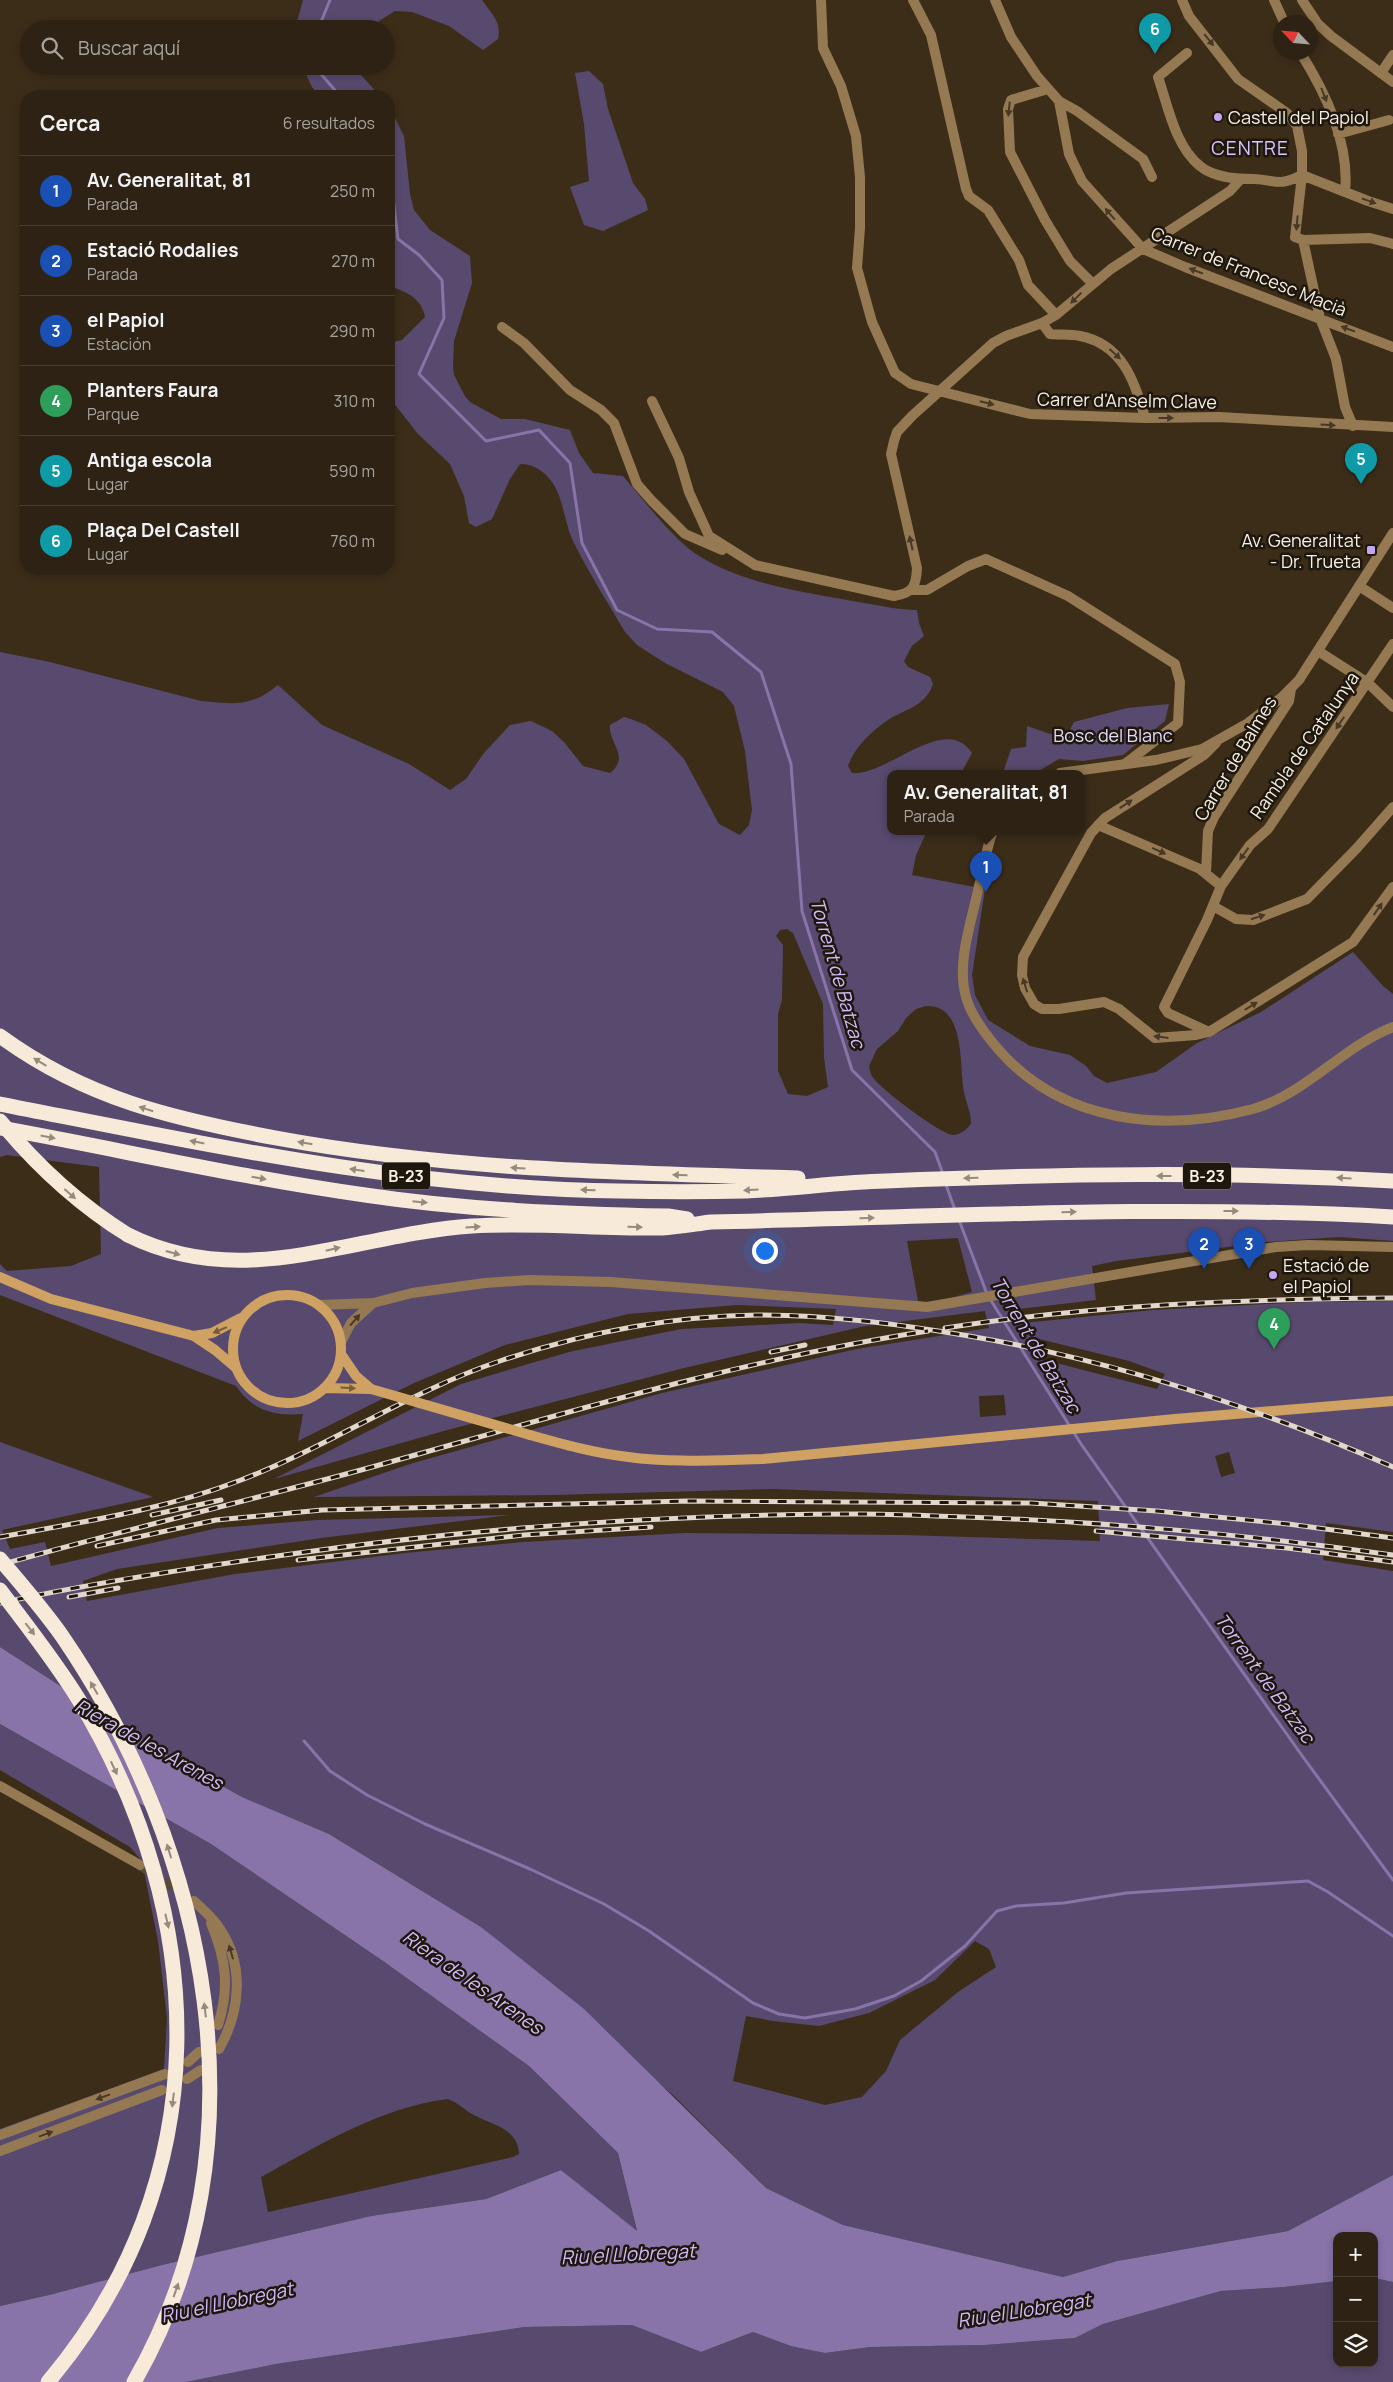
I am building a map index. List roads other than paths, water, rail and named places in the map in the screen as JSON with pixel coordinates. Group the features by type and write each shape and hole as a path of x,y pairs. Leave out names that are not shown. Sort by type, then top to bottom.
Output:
{"highway":[{"path":"0,1036 74,1081 130,1104 193,1122 292,1141 394,1156 512,1168 817,1182"},
{"name":"B-23","path":"0,1104 264,1155 376,1173 449,1181 618,1192 748,1190 817,1182 1020,1177 1303,1176 1393,1181"},
{"path":"0,1121 53,1180 88,1209 128,1235 146,1244 183,1256 241,1262 288,1258 406,1234 449,1228 535,1225 663,1228 711,1222"},
{"name":"B-23","path":"0,1128 246,1176 366,1196 504,1210 668,1216 711,1222 1084,1211 1302,1211 1393,1217"},
{"path":"0,1559 61,1635 82,1666 124,1741 165,1840 186,1913 201,1978 211,2074 210,2135 203,2185 193,2235 174,2297 150,2352 134,2382"},
{"path":"0,1590 41,1643 79,1700 101,1740 131,1806 154,1868 161,1896 169,1932 177,2003 177,2049 173,2106 162,2159 145,2217 121,2272 102,2305 89,2327 48,2382"}],"main road":[{"path":"0,1277 51,1299 194,1336 216,1350 235,1367 249,1388 270,1401 294,1403 306,1400 324,1388 336,1371 341,1354 341,1342 334,1321 319,1305 308,1299 284,1295 260,1302 244,1316 212,1333 194,1336"},
{"path":"235,1367 233,1343 237,1328 244,1316"},
{"path":"341,1354 356,1376 371,1390"},
{"path":"324,1388 371,1390 589,1451 630,1457 711,1461 780,1457 1393,1401"}],"street":[{"name":"Carrer d'Anselm Clave","path":"821,0 822,48 842,86 856,136 860,177 860,228 857,268 872,322 894,373 911,384 1030,414 1145,418 1219,417 1393,427"},
{"path":"912,0 931,34 969,196 988,210 1019,260 1028,284 1056,315"},
{"path":"995,0 1011,37 1048,89 1059,101 1077,111 1143,159 1152,177"},
{"path":"1182,0 1189,16 1238,79 1287,113 1297,126 1302,151 1302,175 1296,237 1303,240 1370,238 1393,244"},
{"path":"1274,0 1281,15"},
{"path":"1302,0 1318,24 1330,36 1393,82"},
{"path":"1187,52 1158,78 1182,146 1200,167 1212,173 1240,180 1254,179 1280,184 1302,175 1393,208"},
{"path":"1381,73 1393,55"},
{"path":"1305,60 1320,83 1338,134 1347,172 1345,192"},
{"path":"1048,89 1015,98 1009,104 1010,152 1045,220 1070,261 1092,283"},
{"name":"Carrer de Francesc Macià","path":"1059,101 1069,154 1082,181 1143,249 1393,347"},
{"path":"1338,134 1390,120"},
{"path":"502,327 524,343 570,390 601,410 614,423 637,484 685,534 755,565 894,596 906,594 912,590 917,579 917,568 891,454 898,432 993,343 1006,336 1042,323 1056,315 1092,283 1230,191 1240,180"},
{"path":"1303,240 1320,318 1336,359 1345,407 1353,426"},
{"path":"1042,323 1050,334 1079,335 1096,340 1112,350 1130,373 1145,418"},
{"path":"652,402 675,449 689,492 709,536 755,565"},
{"path":"1082,770 1186,754 1217,742 1248,723 1291,689 1318,651 1393,533"},
{"path":"912,590 927,590 968,566 986,559 1068,596 1175,664 1180,682 1178,723 1125,764"},
{"path":"1359,586 1393,608"},
{"name":"Rambla de Catalunya","path":"1221,886 1250,845 1268,829 1393,644"},
{"path":"1318,651 1368,683 1393,707"},
{"name":"Carrer de Balmes","path":"1206,873 1208,831 1214,817 1290,701 1291,689"},
{"path":"1217,742 1204,756 1105,818 1098,825 1023,957 1022,975 1024,988 1034,1004 1048,1010 1096,1003 1111,1004 1155,1038 1196,1035 1209,1032 1353,942 1393,887"},
{"path":"1213,906 1236,919 1253,920 1306,899 1357,848 1393,807"},
{"path":"1098,825 1206,873 1221,886 1164,1007 1168,1013 1209,1032"},
{"path":"992,835 963,965 966,999 990,1040 1004,1056 1022,1072 1063,1098 1109,1116 1134,1120 1188,1119 1233,1113 1253,1108 1285,1095 1365,1042 1393,1027"},
{"path":"319,1305 373,1303 392,1296 452,1287 538,1280 611,1282 913,1308 943,1306 985,1297 1276,1248 1316,1245 1393,1246"},
{"path":"341,1342 351,1323 373,1303"},
{"path":"0,1786 140,1865"},
{"path":"194,1901 219,1927 228,1943 236,1972 234,2017 219,2049"},
{"path":"207,1915 217,1938 225,1975 226,1991 218,2025"},
{"path":"188,2062 199,2052"},
{"path":"187,2079 201,2070"},
{"path":"0,2135 165,2074"},
{"path":"0,2151 162,2090"}],"water":[{"path":"0,1647 172,1758 242,1797 329,1834 481,1927 584,2009 766,2188 843,2225 1063,2277 1117,2261 1288,2231 1393,2175 1393,2282 1378,2279 1378,2232 1333,2232 1333,2281 1221,2291 1103,2324 1075,2338 985,2345 870,2347 825,2353 791,2346 753,2332 701,2352 632,2325 525,2327 276,2364 186,2382 0,2382 0,2306 162,2265 371,2216 486,2199 561,2170 637,2231 618,2153 529,2066 383,1961 211,1844 0,1724"}],"waterway":[{"name":"Torrent de Batzac","path":"322,20 330,0"},
{"name":"Torrent de Batzac","path":"322,75 335,90"},
{"name":"Torrent de Batzac","path":"395,214 398,239 419,255 442,280 444,318 419,374 486,441 539,430 570,463 582,543 617,610 657,629 712,632 761,672 791,764 802,911 852,1070 935,1152 943,1174"},
{"name":"Torrent de Batzac","path":"945,1182 955,1210"},
{"name":"Torrent de Batzac","path":"959,1220 987,1294"},
{"name":"Torrent de Batzac","path":"990,1299 1081,1444 1303,1757 1393,1880"},
{"path":"304,1741 330,1771 367,1795 425,1824 530,1869 604,1904 649,1931 753,2003 779,2014 805,2018 855,2009 894,1996 921,1981 965,1946 997,1911 1016,1906 1064,1903 1126,1893 1308,1881 1328,1892 1393,1936"}],"tunnel":[{"path":"140,1865 181,1892"}],"railway":[{"path":"945,1328 1056,1314 1169,1305 1393,1298"},
{"path":"0,1537 153,1507 241,1480 306,1451 434,1387 467,1373 531,1351 595,1334 627,1328 725,1316 785,1315 838,1318 890,1324 1024,1346 1185,1388 1290,1425 1393,1467"},
{"path":"0,1565 325,1480 579,1409 718,1373 787,1357 928,1331"},
{"path":"771,1352 805,1345"},
{"path":"152,1515 221,1500"},
{"path":"97,1546 216,1520 322,1510 688,1501 1031,1503 1157,1511 1288,1524 1393,1538"},
{"path":"0,1603 138,1577 350,1546 495,1530 714,1517 873,1514 1073,1522 1286,1541 1393,1555"},
{"path":"298,1560 524,1535 651,1527"},
{"path":"1096,1531 1287,1548 1393,1562"},
{"path":"69,1597 118,1588"}],"place":[{"name":"Plaça Del Castell","path":"1155,54"},
{"name":"Castell del Papiol","path":"1218,117"},
{"name":"Antiga escola","path":"1361,484"},
{"name":"Av. Generalitat - Dr. Trueta","path":"1371,550"},
{"name":"Av. Generalitat, 81","path":"986,892"},
{"name":"Estació Rodalies","path":"1204,1269"},
{"name":"el Papiol","path":"1249,1269"},
{"name":"Estació de el Papiol","path":"1273,1275"},
{"name":"Planters Faura","path":"1274,1349"}],"district":[{"name":"CENTRE","path":"1250,148"}],"park label":[{"name":"Bosc del Blanc","path":"1113,735"}],"water label":[{"name":"Riera de les Arenes","path":"149,1744"},
{"name":"Riera de les Arenes","path":"473,1982"},
{"name":"Riu el Llobregat","path":"628,2254"},
{"name":"Riu el Llobregat","path":"227,2302"},
{"name":"Riu el Llobregat","path":"1024,2310"}]}
